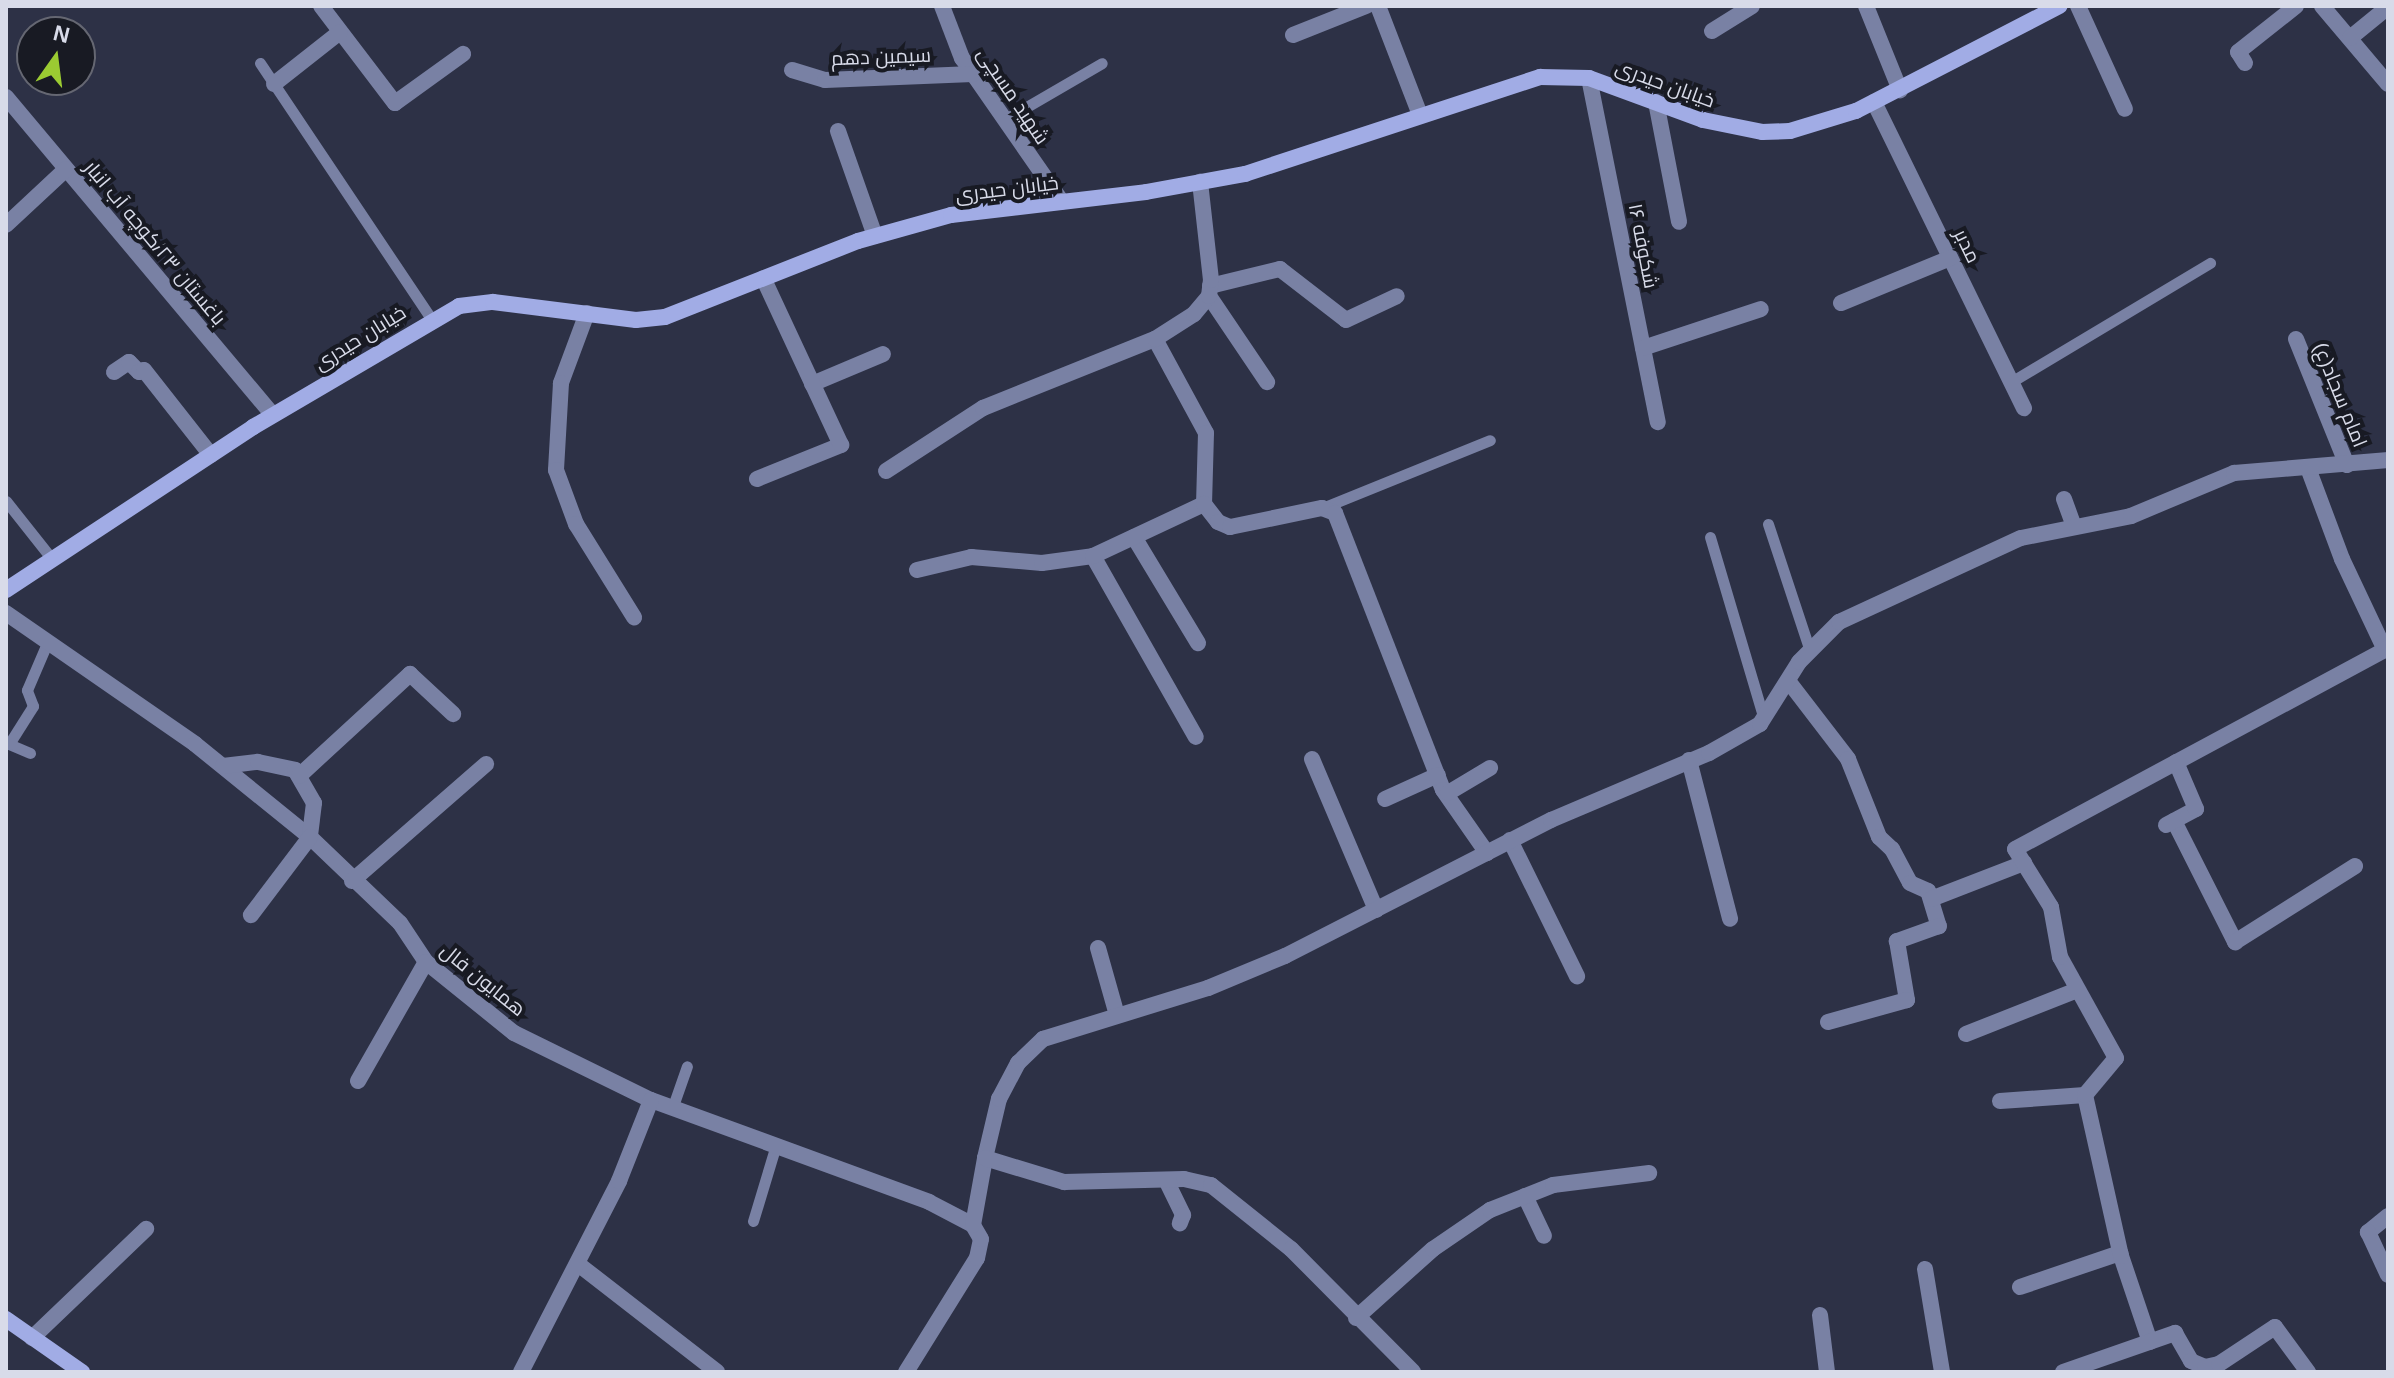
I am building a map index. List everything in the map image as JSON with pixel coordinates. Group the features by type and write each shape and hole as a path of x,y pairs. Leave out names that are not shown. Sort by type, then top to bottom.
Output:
{"street":[{"path":"321,6 395,103 463,54"},
{"name":"شهید مسچی","path":"942,6 973,74 1062,202"},
{"path":"1293,35 1366,6"},
{"path":"1378,6 1420,115"},
{"path":"1712,31 1752,6"},
{"path":"1866,6 1900,90"},
{"name":"خیابان حیدری","path":"6,590 273,415 431,318 481,302 636,320 665,317 875,236 951,215 1062,202 1245,174 1519,81 1562,75 1589,78 1703,120 1762,132 1817,125 1900,90 2059,6"},
{"path":"2078,6 2125,109"},
{"path":"2245,63 2238,52 2296,6"},
{"path":"2322,6 2388,84"},
{"path":"2350,38 2388,7"},
{"path":"274,84 340,32"},
{"name":"سیمین دهم","path":"792,70 825,80 973,74"},
{"name":"شکوفه ۱۶","path":"1589,78 1658,422"},
{"name":"باغستان ۲۳/کوچه آب انبار","path":"6,97 273,415"},
{"path":"1656,102 1679,222"},
{"name":"مدبر","path":"1874,102 2024,408"},
{"path":"838,131 875,236"},
{"path":"6,225 66,169"},
{"path":"1200,182 1210,291 1267,382"},
{"path":"1841,303 1950,258"},
{"path":"886,471 983,408 1155,339 1184,322 1210,291 1280,269 1346,320 1397,296"},
{"path":"757,479 841,445 763,278"},
{"path":"1643,348 1761,309"},
{"path":"587,313 561,383 556,470 576,524 634,617"},
{"path":"1155,339 1206,433 1204,504 1218,522 1230,527 1322,508 1335,513 1344,527 1438,775 1487,853"},
{"name":"امام سجاد(ع)","path":"2296,339 2347,465"},
{"path":"812,384 883,354"},
{"path":"114,372 129,362 139,372 144,370 211,455"},
{"path":"906,1372 977,1258 981,1239 973,1225 999,1099 1018,1063 1043,1039 1208,988 1376,910 1510,840 1689,760 1764,719 1810,651 1839,622 2021,538 2073,524 2131,516 2234,473 2388,460"},
{"path":"2000,1101 2085,1095 2116,1058 2077,990 2051,930 2051,907 2015,849 2386,649 2342,559 2308,468"},
{"path":"2064,499 2073,524"},
{"path":"917,570 971,557 1042,563 1093,556 1204,504"},
{"path":"1134,537 1198,643"},
{"path":"1093,556 1196,737"},
{"name":"همایون فال","path":"6,613 223,766 310,837 352,881 400,923 426,962 514,1033 651,1100 929,1202 973,1225"},
{"path":"299,776 410,674 453,714"},
{"path":"1789,682 1848,759 1879,837 1892,849 1910,883 1928,891 1939,926 1897,941 1907,1000 1828,1022"},
{"path":"1312,759 1376,910"},
{"path":"1689,760 1730,919"},
{"path":"2176,762 2196,809 2170,823 2235,942 2355,866"},
{"path":"223,766 280,764 299,776 314,803 310,837 251,915"},
{"path":"352,881 486,764"},
{"path":"1448,793 1490,768"},
{"path":"1385,799 1438,775"},
{"path":"1510,840 1577,976"},
{"path":"1931,899 2024,863"},
{"path":"1098,948 1117,1015"},
{"path":"358,1081 426,962"},
{"path":"1966,1034 2077,990"},
{"path":"2085,1095 2120,1253 2150,1342"},
{"path":"521,1372 578,1264 651,1100"},
{"path":"985,1158 1064,1182 1166,1180 1211,1185 1291,1249 1356,1318 1413,1372"},
{"path":"1356,1318 1433,1249 1490,1210 1553,1185 1649,1173"},
{"path":"1166,1180 1183,1215 1180,1223"},
{"path":"1525,1196 1544,1236"},
{"path":"2388,1216 2368,1232 2388,1275"},
{"path":"32,1338 146,1229"},
{"path":"2020,1287 2120,1253"},
{"path":"578,1264 717,1372"},
{"path":"1925,1269 1942,1372"},
{"path":"1820,1315 1827,1372"},
{"path":"6,1319 82,1372"},
{"path":"2063,1372 2175,1333 2191,1361 2205,1367 2219,1364 2275,1327 2308,1372"}],"lane":[{"path":"260,63 431,318"},
{"path":"1004,120 1102,63"},
{"path":"2011,382 2210,263"},
{"path":"1322,508 1490,440"},
{"path":"6,501 52,559"},
{"path":"1768,524 1810,651"},
{"path":"1710,537 1764,719"},
{"path":"30,753 9,744 33,706 27,690 48,641"},
{"path":"673,1106 687,1066"},
{"path":"753,1221 776,1145"}]}
